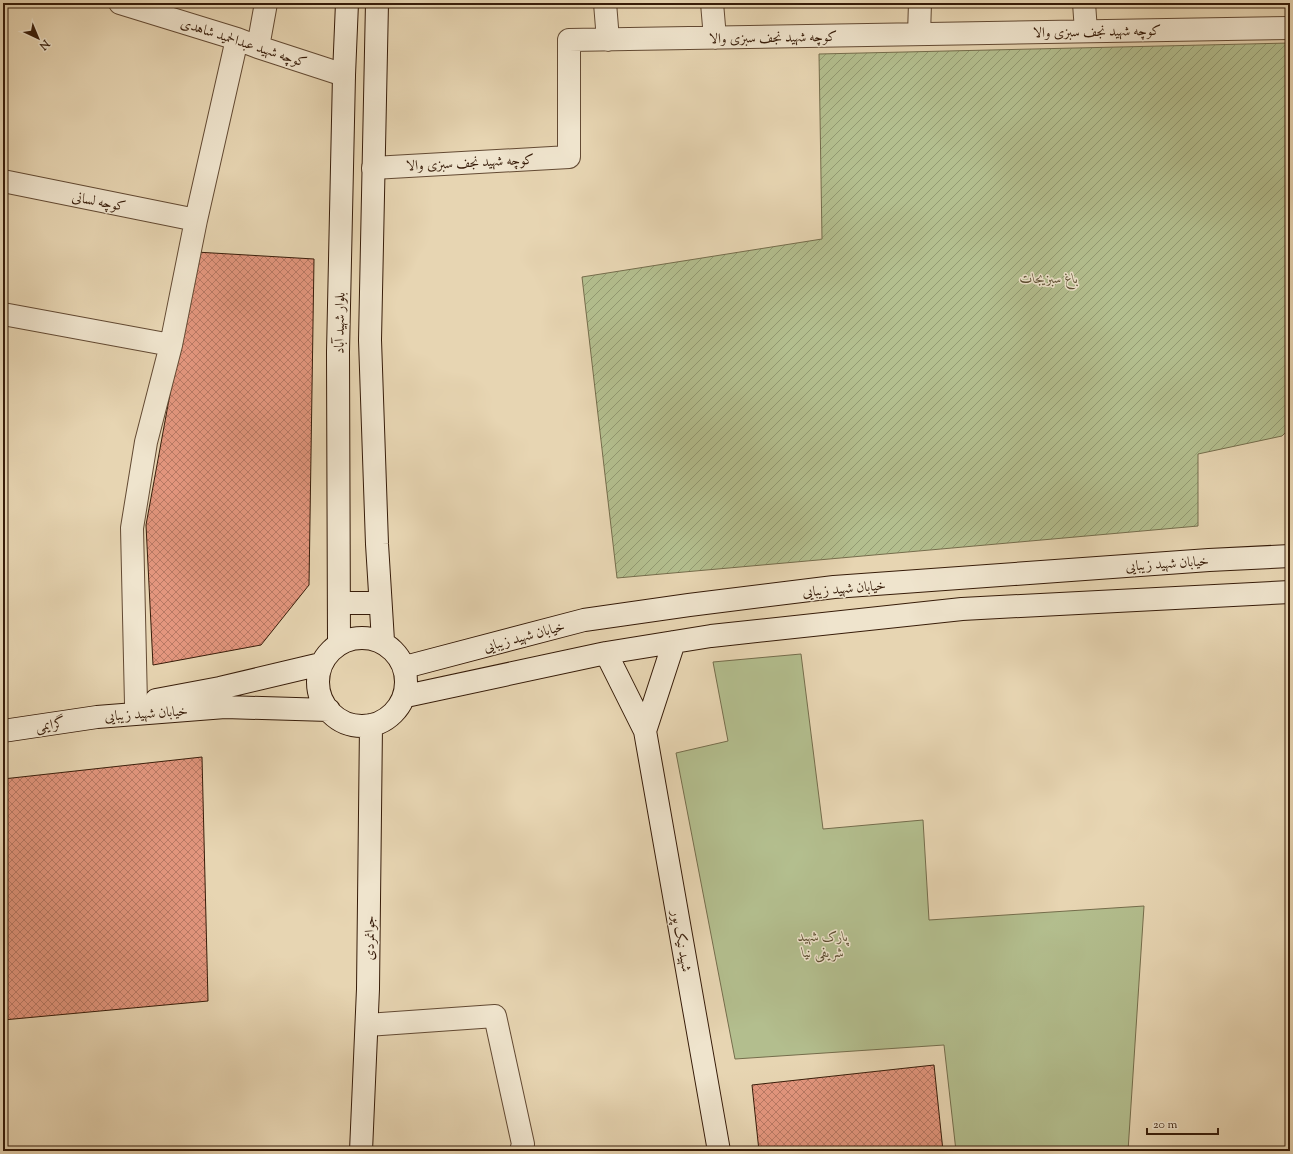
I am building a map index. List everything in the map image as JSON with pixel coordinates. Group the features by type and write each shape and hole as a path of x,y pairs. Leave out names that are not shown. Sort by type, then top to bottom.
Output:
{"main road":[{"name":"کوچه شهید عبدالحمید شاهدی","path":"120,3 237,39 344,75"},
{"path":"258,47 266,3"},
{"name":"بلوار شهید آباد","path":"339,642 338,352 347,3"},
{"path":"377,3 370,340 382,641"},
{"path":"605,3 608,40"},
{"path":"712,3 715,38"},
{"path":"919,34 920,3"},
{"path":"1084,3 1086,31"},
{"name":"کوچه شهید نجف سبزی والا","path":"373,168 570,157 570,40 1290,28"},
{"path":"136,704 132,528 146,442 171,345 196,220 237,39"},
{"name":"کوچه لسانی","path":"3,182 196,220"},
{"path":"3,314 171,345"},
{"name":"خیابان شهید زیبایی","path":"404,667 584,620 689,605 834,587 1290,556"},
{"path":"1140,565 1143,600"},
{"path":"406,696 606,653 711,636 962,609 1290,592"},
{"path":"339,603 380,603"},
{"path":"369,638 382,641 395,651 403,662 404,667 406,676 406,696 391,715 378,724 363,726 349,724 336,717 329,710 319,693 318,679 321,664 329,652 339,642 369,638"},
{"name":"شهید نیک پور","path":"645,730 674,642"},
{"name":"شهید نیک پور","path":"606,653 645,730 719,1151"},
{"name":"خیابان شهید زیبایی","path":"97,717 136,704 220,688 321,664"},
{"name":"خیابان شهید زیبایی","path":"97,717 225,707 329,710"},
{"name":"گرایمی","path":"3,731 97,717"},
{"name":"جوانمردی","path":"361,1151 368,989 371,725"},
{"path":"367,1025 495,1016 523,1144 521,1151"}],"green space":[{"name":"باغ سبزیجات","path":"1290,43 1290,428 1282,436 1198,454 1198,526 617,578 582,277 822,239 819,54"},
{"name":"پارک شهید شریفی نیا","path":"801,654 823,829 923,820 929,920 1144,906 1128,1151 956,1151 944,1045 735,1059 676,753 728,741 713,662"}],"building":[{"path":"196,252 314,259 309,585 261,645 153,665 146,525"},
{"path":"202,757 208,1001 3,1020 3,779"},
{"path":"934,1065 943,1151 759,1151 752,1085"}]}
